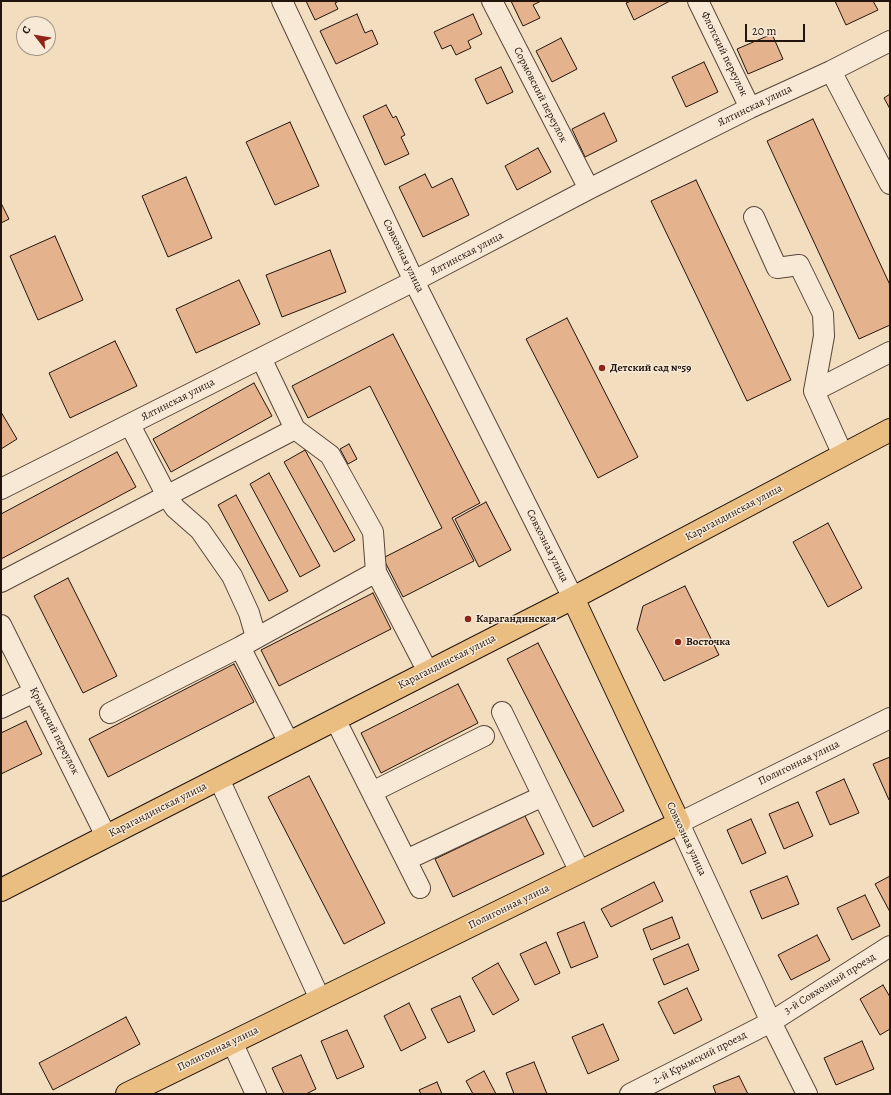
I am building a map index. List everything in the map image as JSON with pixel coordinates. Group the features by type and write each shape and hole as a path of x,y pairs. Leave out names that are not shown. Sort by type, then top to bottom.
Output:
{"main road":[{"name":"Карагандинская улица","path":"1,890 573,598 890,430"},
{"name":"Совхозная улица","path":"573,598 679,823"},
{"name":"Полигонная улица","path":"127,1094 679,823"}],"street":[{"name":"Совхозная улица","path":"282,1 414,281 573,598"},
{"name":"Сормовский переулок","path":"492,1 589,189"},
{"name":"Флотский переулок","path":"698,1 750,108"},
{"name":"Ялтинская улица","path":"1,489 414,281 589,189 750,108 831,71 890,41"},
{"path":"831,71 890,184"},
{"path":"754,217 777,268 799,265 823,314 824,336 814,391 843,455"},
{"path":"814,391 890,352"},
{"path":"261,358 294,429 330,455 373,532 376,572 428,672"},
{"path":"130,424 167,496 175,508 200,530 232,576 249,613 248,642 289,743"},
{"path":"1,582 294,429"},
{"path":"110,713 248,642 376,572"},
{"name":"Крымский переулок","path":"1,625 106,836"},
{"path":"1,708 34,692"},
{"path":"502,712 580,872"},
{"name":"Полигонная улица","path":"679,823 890,718"},
{"path":"335,719 420,888"},
{"path":"372,792 484,736"},
{"path":"219,778 320,999"},
{"path":"406,860 543,796"},
{"name":"Совхозная улица","path":"679,823 771,1022 807,1094"},
{"name":"3-й Совхозный проезд","path":"771,1022 890,946"},
{"name":"2-й Крымский проезд","path":"630,1094 771,1022"},
{"path":"232,1042 256,1094"}],"building":[{"path":"306,1 339,1 335,3 338,9 315,20"},
{"path":"511,1 541,1 533,5 540,18 523,26"},
{"path":"631,1 670,1 634,20 626,3"},
{"path":"835,1 873,1 878,10 846,25"},
{"path":"357,14 365,33 372,30 378,44 336,64 320,31"},
{"path":"473,14 482,34 468,41 471,48 456,55 451,45 442,49 434,32"},
{"path":"772,34 783,59 748,74 737,49"},
{"path":"561,38 577,69 552,82 536,51"},
{"path":"704,62 718,92 686,107 672,77"},
{"path":"501,67 513,92 487,104 475,79"},
{"path":"890,94 890,109 884,98"},
{"path":"386,105 393,118 396,116 405,135 401,137 409,154 385,165 363,116"},
{"path":"604,113 617,141 585,157 572,129"},
{"path":"813,119 890,285 890,325 859,339 767,141"},
{"path":"290,122 319,186 275,205 246,142"},
{"path":"538,148 551,172 517,190 505,166"},
{"path":"425,174 432,188 452,178 469,215 423,237 399,187"},
{"path":"186,177 212,238 168,257 142,196"},
{"path":"696,180 791,380 747,401 651,201"},
{"path":"1,203 9,219 1,223"},
{"path":"55,236 83,300 38,320 10,256"},
{"path":"330,250 346,292 282,317 266,275"},
{"path":"239,280 260,324 196,353 176,309"},
{"path":"567,318 638,457 598,478 526,339"},
{"path":"393,334 480,503 452,518 474,561 403,597 383,558 442,528 370,386 308,418 292,386"},
{"path":"115,341 137,386 70,418 49,373"},
{"path":"254,383 272,416 171,472 153,439"},
{"path":"1,412 17,439 1,449"},
{"path":"349,444 357,459 348,464 340,449"},
{"path":"305,450 355,540 334,552 284,462"},
{"path":"117,452 136,487 1,559 1,514"},
{"path":"269,473 320,566 300,577 250,484"},
{"path":"236,495 288,591 269,601 218,505"},
{"path":"486,502 511,550 479,567 455,519"},
{"path":"828,523 862,588 828,607 793,542"},
{"path":"68,578 117,676 83,693 34,596"},
{"name":"Восточка","path":"685,586 719,655 664,681 637,629 643,606"},
{"path":"373,593 391,629 279,686 261,650"},
{"path":"538,643 624,811 593,827 507,659"},
{"path":"234,664 254,702 108,777 89,739"},
{"path":"458,684 478,723 381,773 361,733"},
{"path":"26,721 42,754 1,774 1,733"},
{"path":"890,757 890,799 889,800 873,764"},
{"path":"309,776 385,923 344,944 268,797"},
{"path":"844,779 859,813 830,825 816,792"},
{"path":"798,802 813,836 784,849 769,814"},
{"path":"525,816 544,854 453,897 435,859"},
{"path":"751,819 766,853 742,864 727,830"},
{"path":"787,876 799,904 762,919 750,891"},
{"path":"890,876 890,912 875,884"},
{"path":"654,882 663,901 611,927 601,909"},
{"path":"865,895 880,926 852,940 837,908"},
{"path":"672,917 680,938 651,950 643,929"},
{"path":"584,922 598,957 571,968 557,933"},
{"path":"817,935 830,960 791,980 778,955"},
{"path":"546,942 560,973 535,985 520,954"},
{"path":"688,944 699,970 664,985 653,959"},
{"path":"498,963 519,1000 493,1015 472,978"},
{"path":"883,985 890,997 890,1029 880,1035 860,999"},
{"path":"687,988 702,1020 674,1034 658,1002"},
{"path":"460,996 475,1031 448,1043 431,1009"},
{"path":"409,1003 426,1038 401,1051 384,1016"},
{"path":"126,1017 140,1044 53,1090 39,1063"},
{"path":"603,1024 619,1060 588,1074 572,1037"},
{"path":"347,1030 364,1067 337,1079 321,1041"},
{"path":"862,1041 874,1069 836,1085 824,1058"},
{"path":"301,1055 316,1089 306,1094 284,1094 272,1068"},
{"path":"534,1062 547,1094 514,1094 506,1073"},
{"path":"484,1071 496,1094 473,1094 466,1081"},
{"path":"739,1076 748,1094 716,1094 713,1086"},
{"path":"437,1082 442,1094 421,1094 419,1090"}],"place":[{"name":"Детский сад №59","path":"602,368"},
{"name":"Карагандинская","path":"468,619"},
{"name":"Восточка","path":"678,642"}]}
